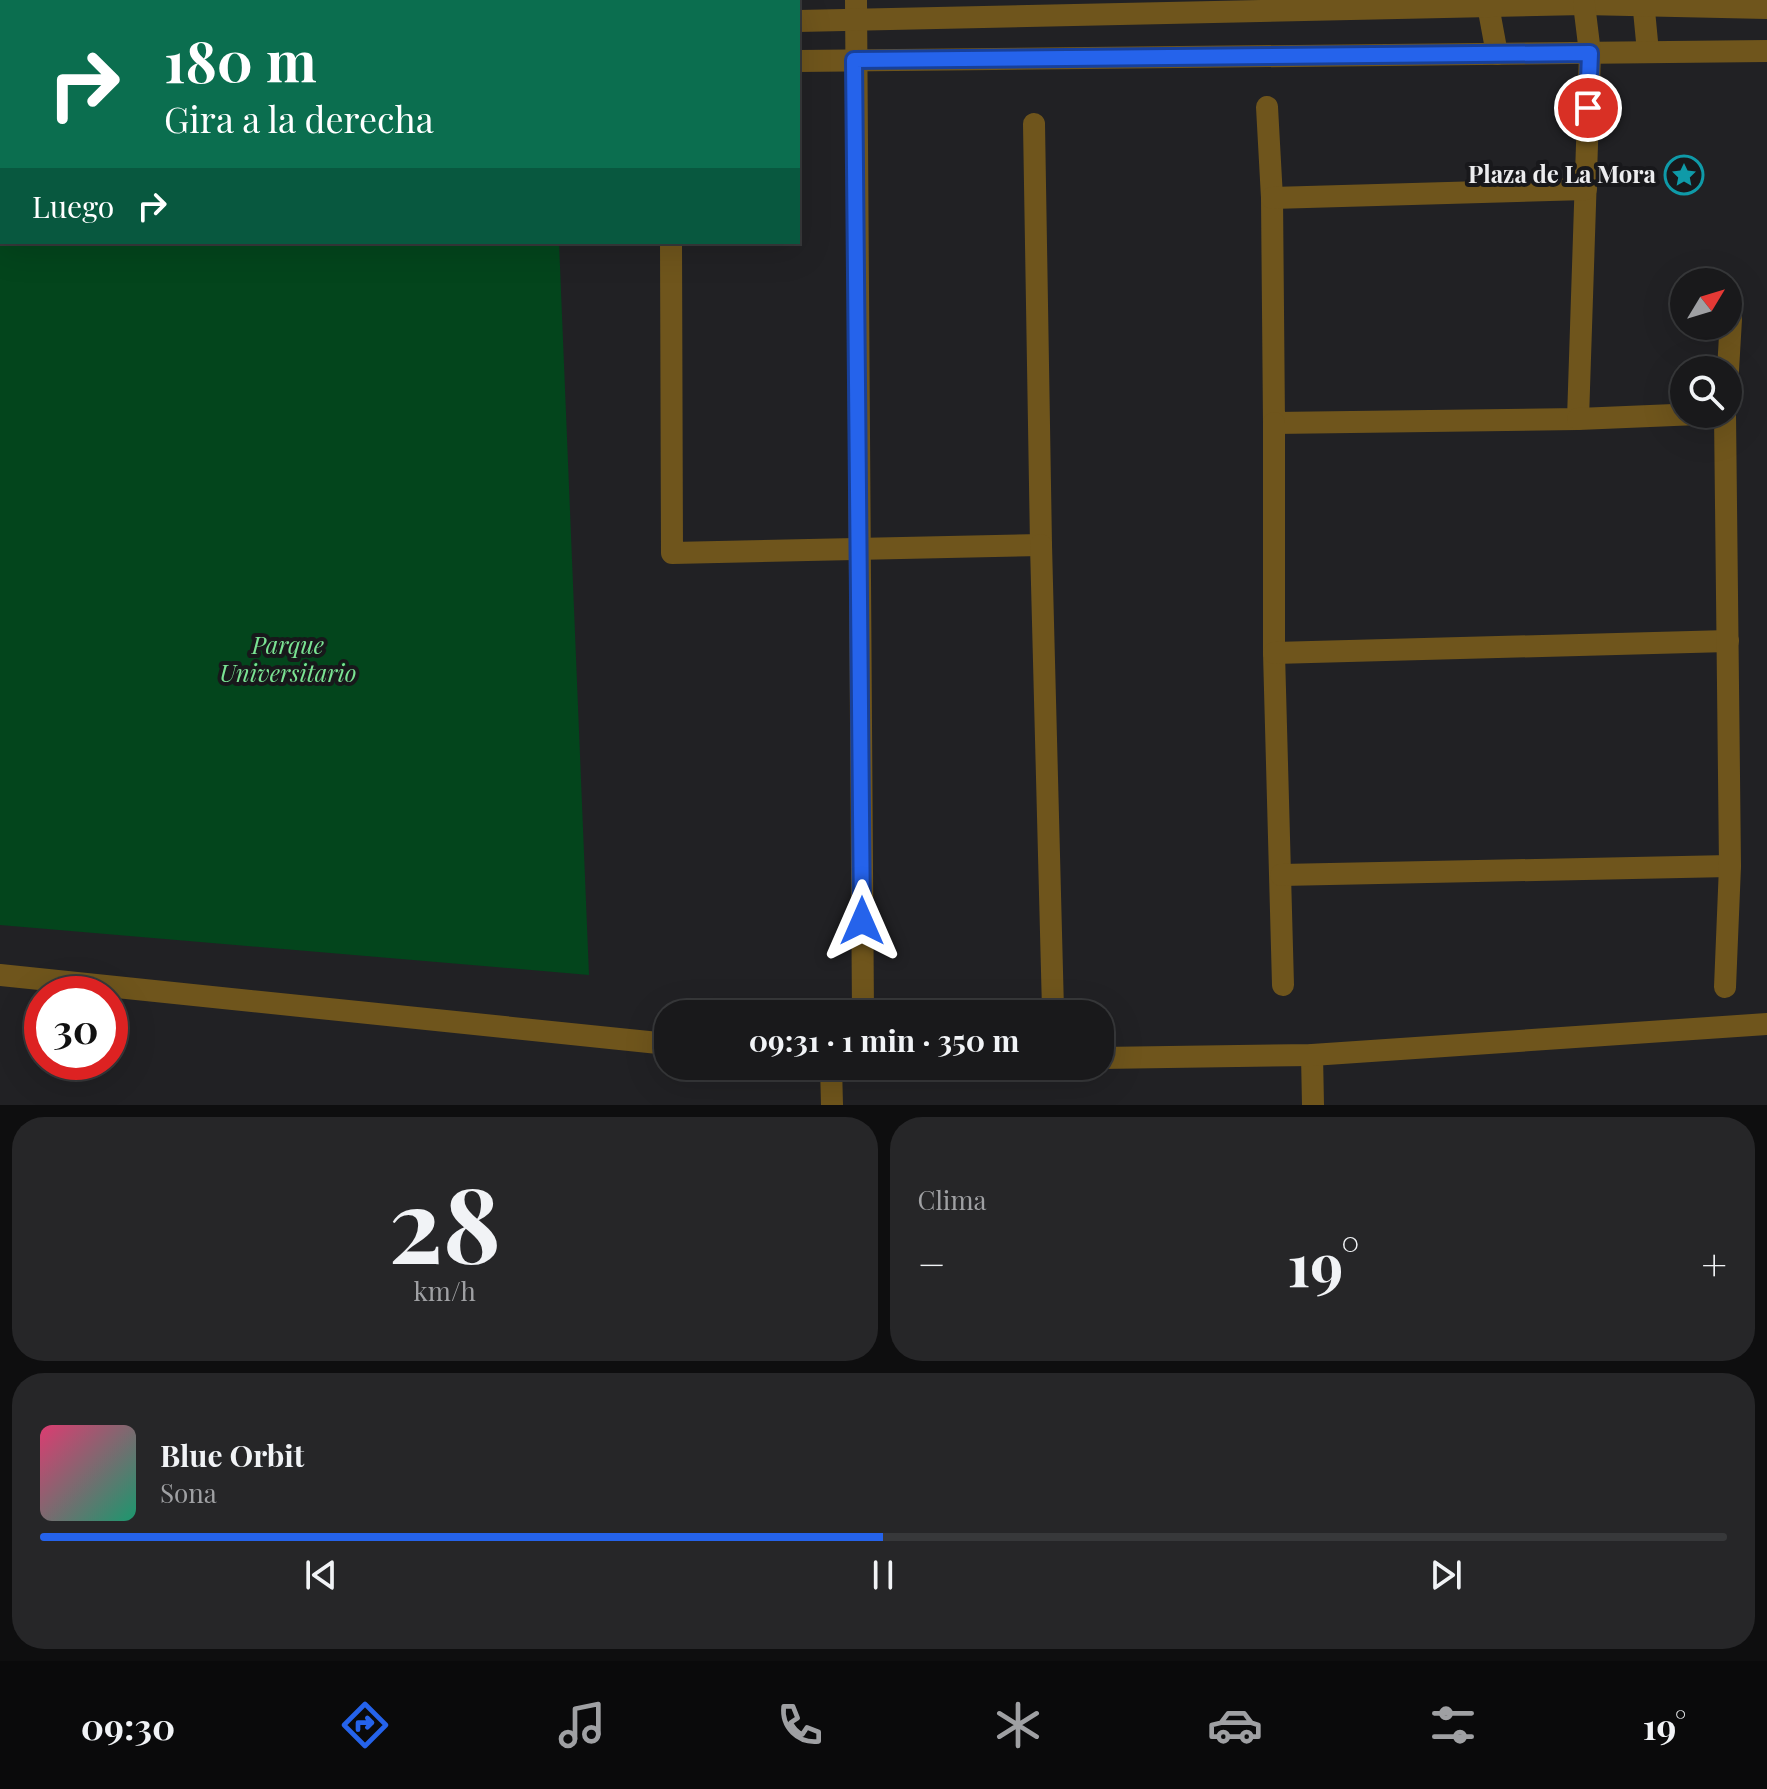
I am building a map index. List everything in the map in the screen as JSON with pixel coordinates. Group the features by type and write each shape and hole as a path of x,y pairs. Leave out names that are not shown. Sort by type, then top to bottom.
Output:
{"street":[{"path":"1643,2 1648,52"},
{"path":"800,21 856,10 1643,2 1767,8"},
{"path":"1489,4 1497,54"},
{"path":"1578,419 1590,53 1584,4"},
{"path":"856,10 863,1000"},
{"path":"800,61 1767,51"},
{"path":"1267,107 1272,198 1274,653 1283,985"},
{"path":"1034,124 1053,1000"},
{"path":"1272,198 1586,189"},
{"path":"671,244 672,553 1041,545"},
{"path":"1274,423 1670,415"},
{"path":"1725,428 1730,866 1725,987"},
{"path":"1274,653 1728,641"},
{"path":"1281,875 1730,866"},
{"path":"0,975 654,1043"},
{"path":"1114,1058 1312,1055 1767,1024"},
{"path":"1312,1055 1313,1105"},
{"path":"831,1080 832,1105"}],"green space":[{"name":"Parque Universitario","path":"0,244 559,244 589,975 0,925"}],"place":[{"name":"Plaza de La Mora","path":"1684,175"}],"route":[{"path":"862,921 854,60 1590,53 1588,108"}]}
